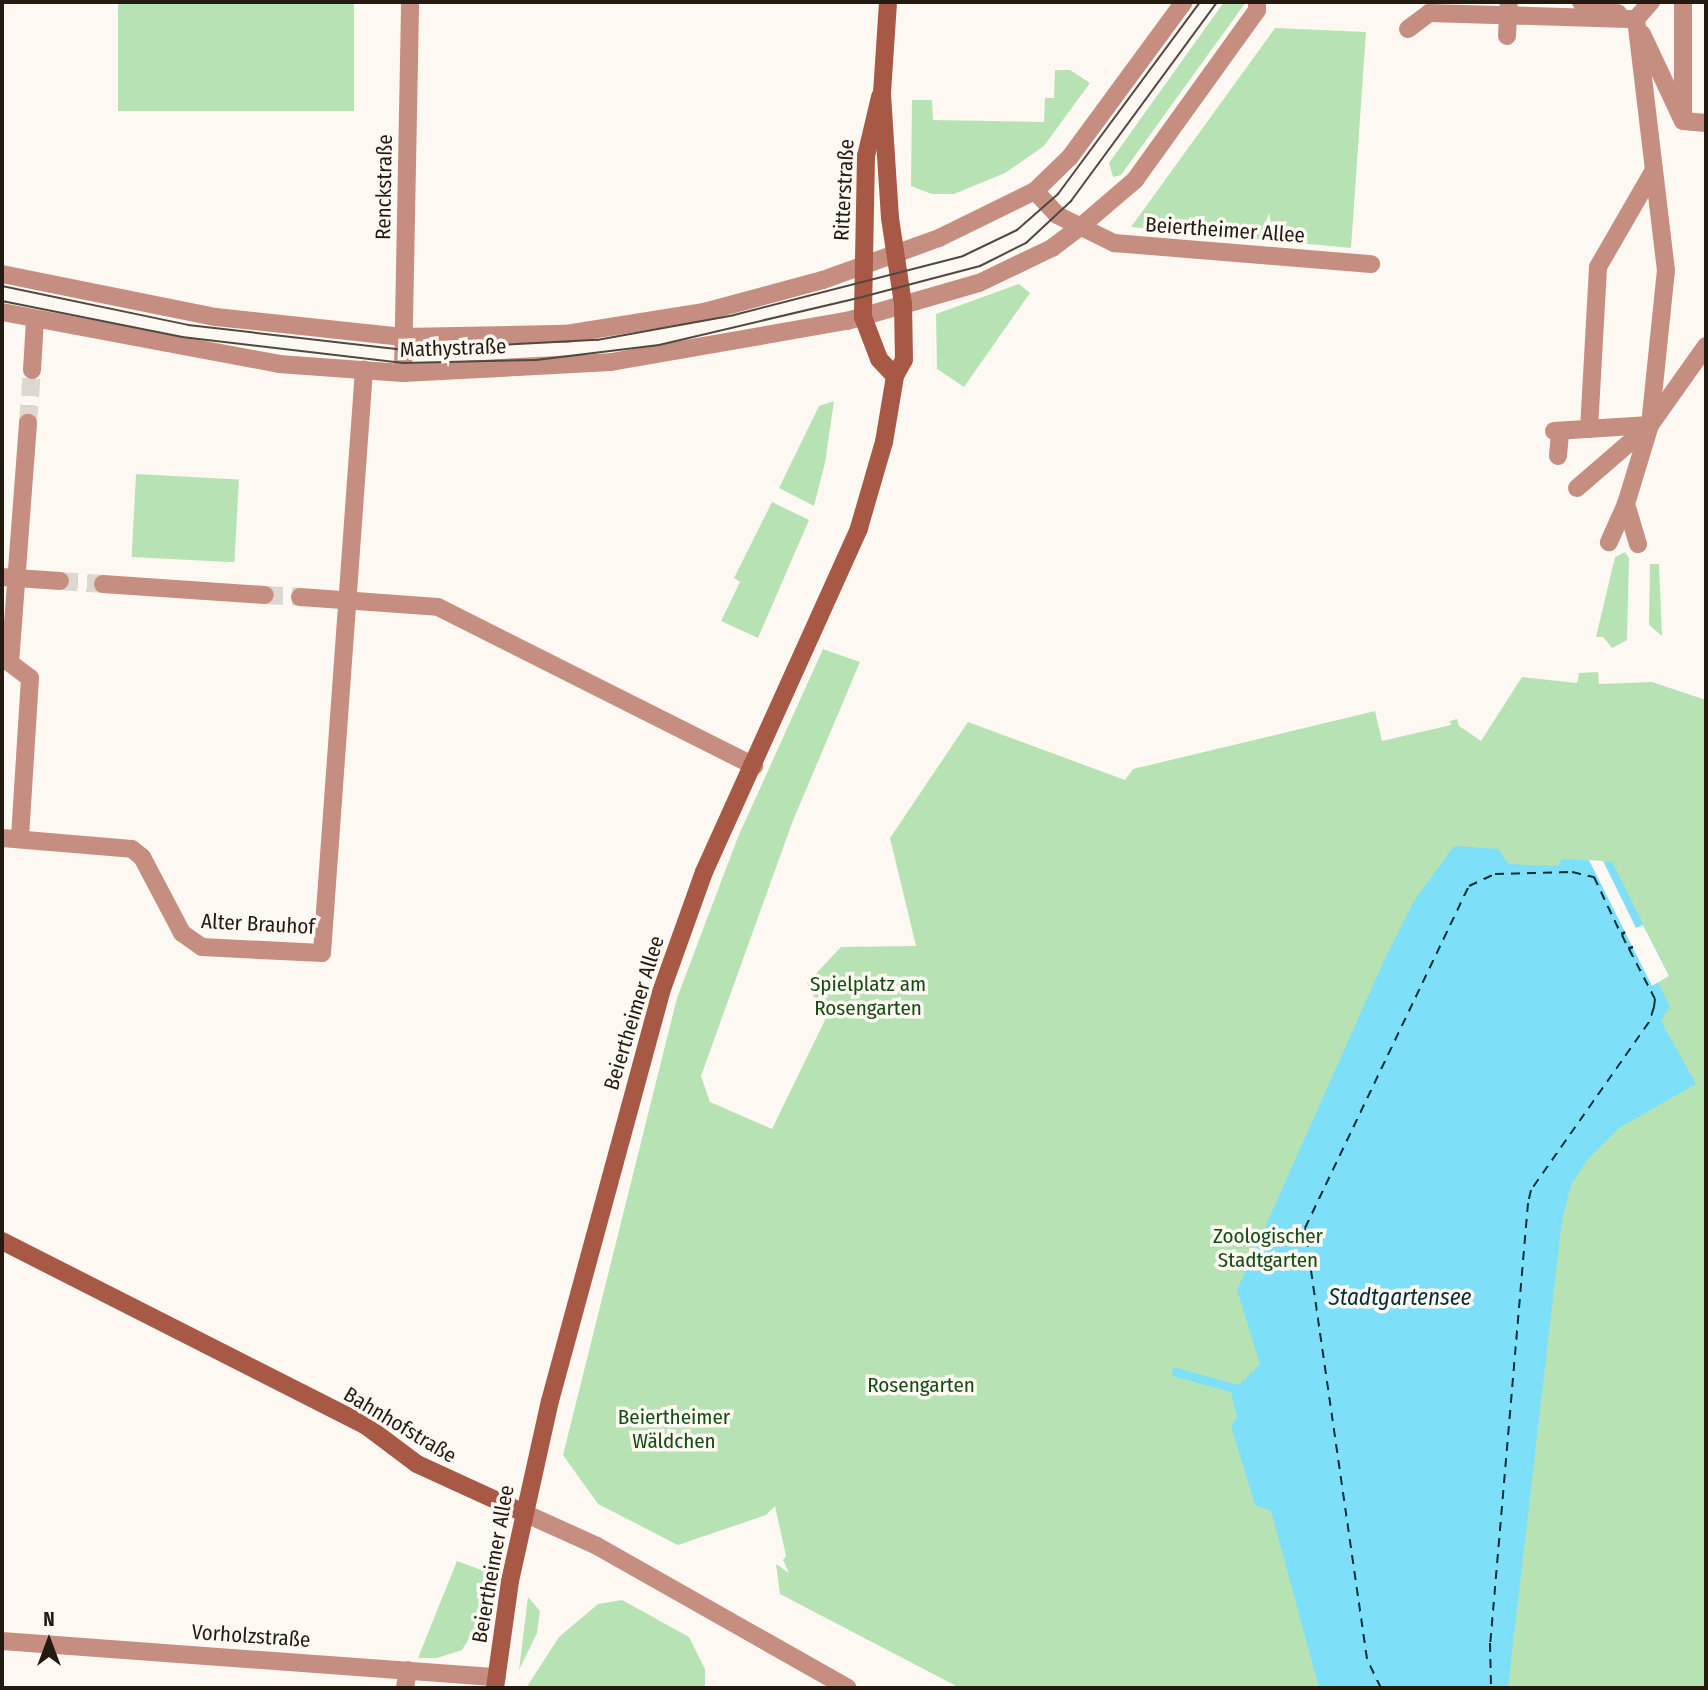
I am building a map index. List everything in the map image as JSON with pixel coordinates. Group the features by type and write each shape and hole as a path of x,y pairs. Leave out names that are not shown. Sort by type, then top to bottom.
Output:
{"street":[{"name":"Renckstraße","path":"403,373 410,2"},
{"name":"Ritterstraße","path":"863,317 862,291 879,258 882,93 888,2"},
{"path":"879,258 939,238 1035,191 1070,157 1184,2"},
{"name":"Beiertheimer Allee","path":"904,304 1013,269 1079,228 1135,180 1257,10 1257,2"},
{"path":"1581,2 1636,19 1683,121"},
{"path":"1609,542 1626,504 1650,425 1666,270 1636,19 1651,2"},
{"path":"1683,2 1683,121"},
{"path":"1408,29 1429,7 1509,9 1636,19"},
{"path":"1507,36 1509,9"},
{"name":"Ritterstraße","path":"882,93 866,156 879,258 900,280"},
{"path":"1683,121 1706,123"},
{"path":"1588,429 1598,267 1654,170"},
{"name":"Beiertheimer Allee","path":"1035,191 1057,215 1079,228 1142,247 1371,264"},
{"name":"Mathystraße","path":"2,274 216,317 403,337 497,338 611,328 729,305 879,258"},
{"name":"Beiertheimer Allee","path":"496,1683 524,1513 661,992 704,872 754,766 873,489 895,376 904,360 904,304 900,280"},
{"name":"Mathystraße","path":"2,312 279,364 403,373 611,362 811,330 904,304"},
{"path":"863,317 879,359 895,376"},
{"path":"32,370 35,319"},
{"path":"1577,488 1650,425 1706,346"},
{"name":"Alter Brauhof","path":"2,838 132,849 142,857 182,933 202,947 322,953 364,370"},
{"path":"20,839 30,678 6,666 9,577 28,423"},
{"path":"1558,456 1557,431 1650,425"},
{"path":"1626,504 1639,544"},
{"path":"9,577 60,581"},
{"path":"103,584 265,595"},
{"path":"300,597 438,607 754,766"},
{"name":"Bahnhofstraße","path":"2,1241 365,1426 416,1464 608,1553 848,1688"},
{"name":"Vorholzstraße","path":"2,1641 408,1670 496,1683"},
{"path":"405,1688 408,1670"}],"green space":[{"path":"118,2 354,2 354,111 118,111"},
{"path":"1224,2 1246,2 1121,175 1113,177 1109,163"},
{"path":"1275,28 1366,32 1351,248 1131,227"},
{"path":"1055,70 1070,70 1090,83 1044,146 1005,173 954,194 932,194 911,186 912,100 932,100 933,120 1044,122 1045,98 1054,98"},
{"path":"1019,284 1030,293 964,387 937,369 936,314"},
{"path":"834,401 825,463 814,506 779,488 819,406"},
{"path":"136,474 239,479 235,562 132,557"},
{"path":"772,502 809,520 758,638 721,621 740,582 734,578"},
{"path":"1625,552 1629,558 1627,640 1612,648 1603,637 1596,637 1615,557"},
{"path":"1650,564 1659,564 1662,636 1649,625"},
{"name":"Zoologischer Stadtgarten","path":"823,649 860,662 792,823 701,1076 710,1102 772,1129 825,1020 807,983 841,947 916,946 890,838 968,722 1125,780 1133,769 1375,711 1382,741 1451,725 1450,721 1457,719 1459,726 1481,741 1522,677 1577,683 1579,673 1598,672 1599,684 1652,682 1706,700 1706,1688 960,1688 780,1594 776,1564 789,1573 783,1560 786,1556 775,1506 766,1515 678,1545 598,1504 563,1455 677,998 738,837"},
{"path":"457,1561 484,1571 477,1626 462,1650 437,1658 418,1658"},
{"path":"528,1597 540,1611 537,1633 519,1670"},
{"path":"622,1600 689,1637 705,1669 705,1688 526,1688 559,1637 598,1604"}],"water":[{"name":"Stadtgartensee","path":"1454,846 1499,849 1508,864 1558,866 1562,859 1612,862 1669,976 1658,982 1670,1006 1661,1021 1696,1084 1619,1128 1587,1160 1571,1185 1562,1220 1508,1688 1319,1688 1271,1511 1255,1505 1231,1426 1237,1417 1231,1392 1172,1376 1173,1367 1239,1385 1260,1364 1237,1290 1386,956 1414,901"}],"pier":[{"path":"1589,860 1603,861 1636,928 1643,925 1669,976 1652,986"}],"ferry route":[{"path":"1381,1688 1367,1659 1305,1228 1469,886 1495,874 1572,872 1594,877 1621,934 1625,932 1622,935 1628,948 1633,947 1629,949 1655,999 1649,1022 1531,1190 1490,1643 1491,1688"}],"tunnel":[{"path":"28,423 32,370"},
{"path":"60,581 103,584"},
{"path":"265,595 300,597"}],"tram line":[{"path":"2,286 188,325 403,350 597,340 734,315 963,256 1017,230 1058,194 1200,2"},
{"path":"2,301 182,337 403,363 536,360 659,345 862,297 980,266 1026,243 1071,201 1217,2"}],"park label":[{"name":"Spielplatz am Rosengarten","path":"868,996"},
{"name":"Rosengarten","path":"921,1385"},
{"name":"Beiertheimer Wäldchen","path":"674,1429"}]}
